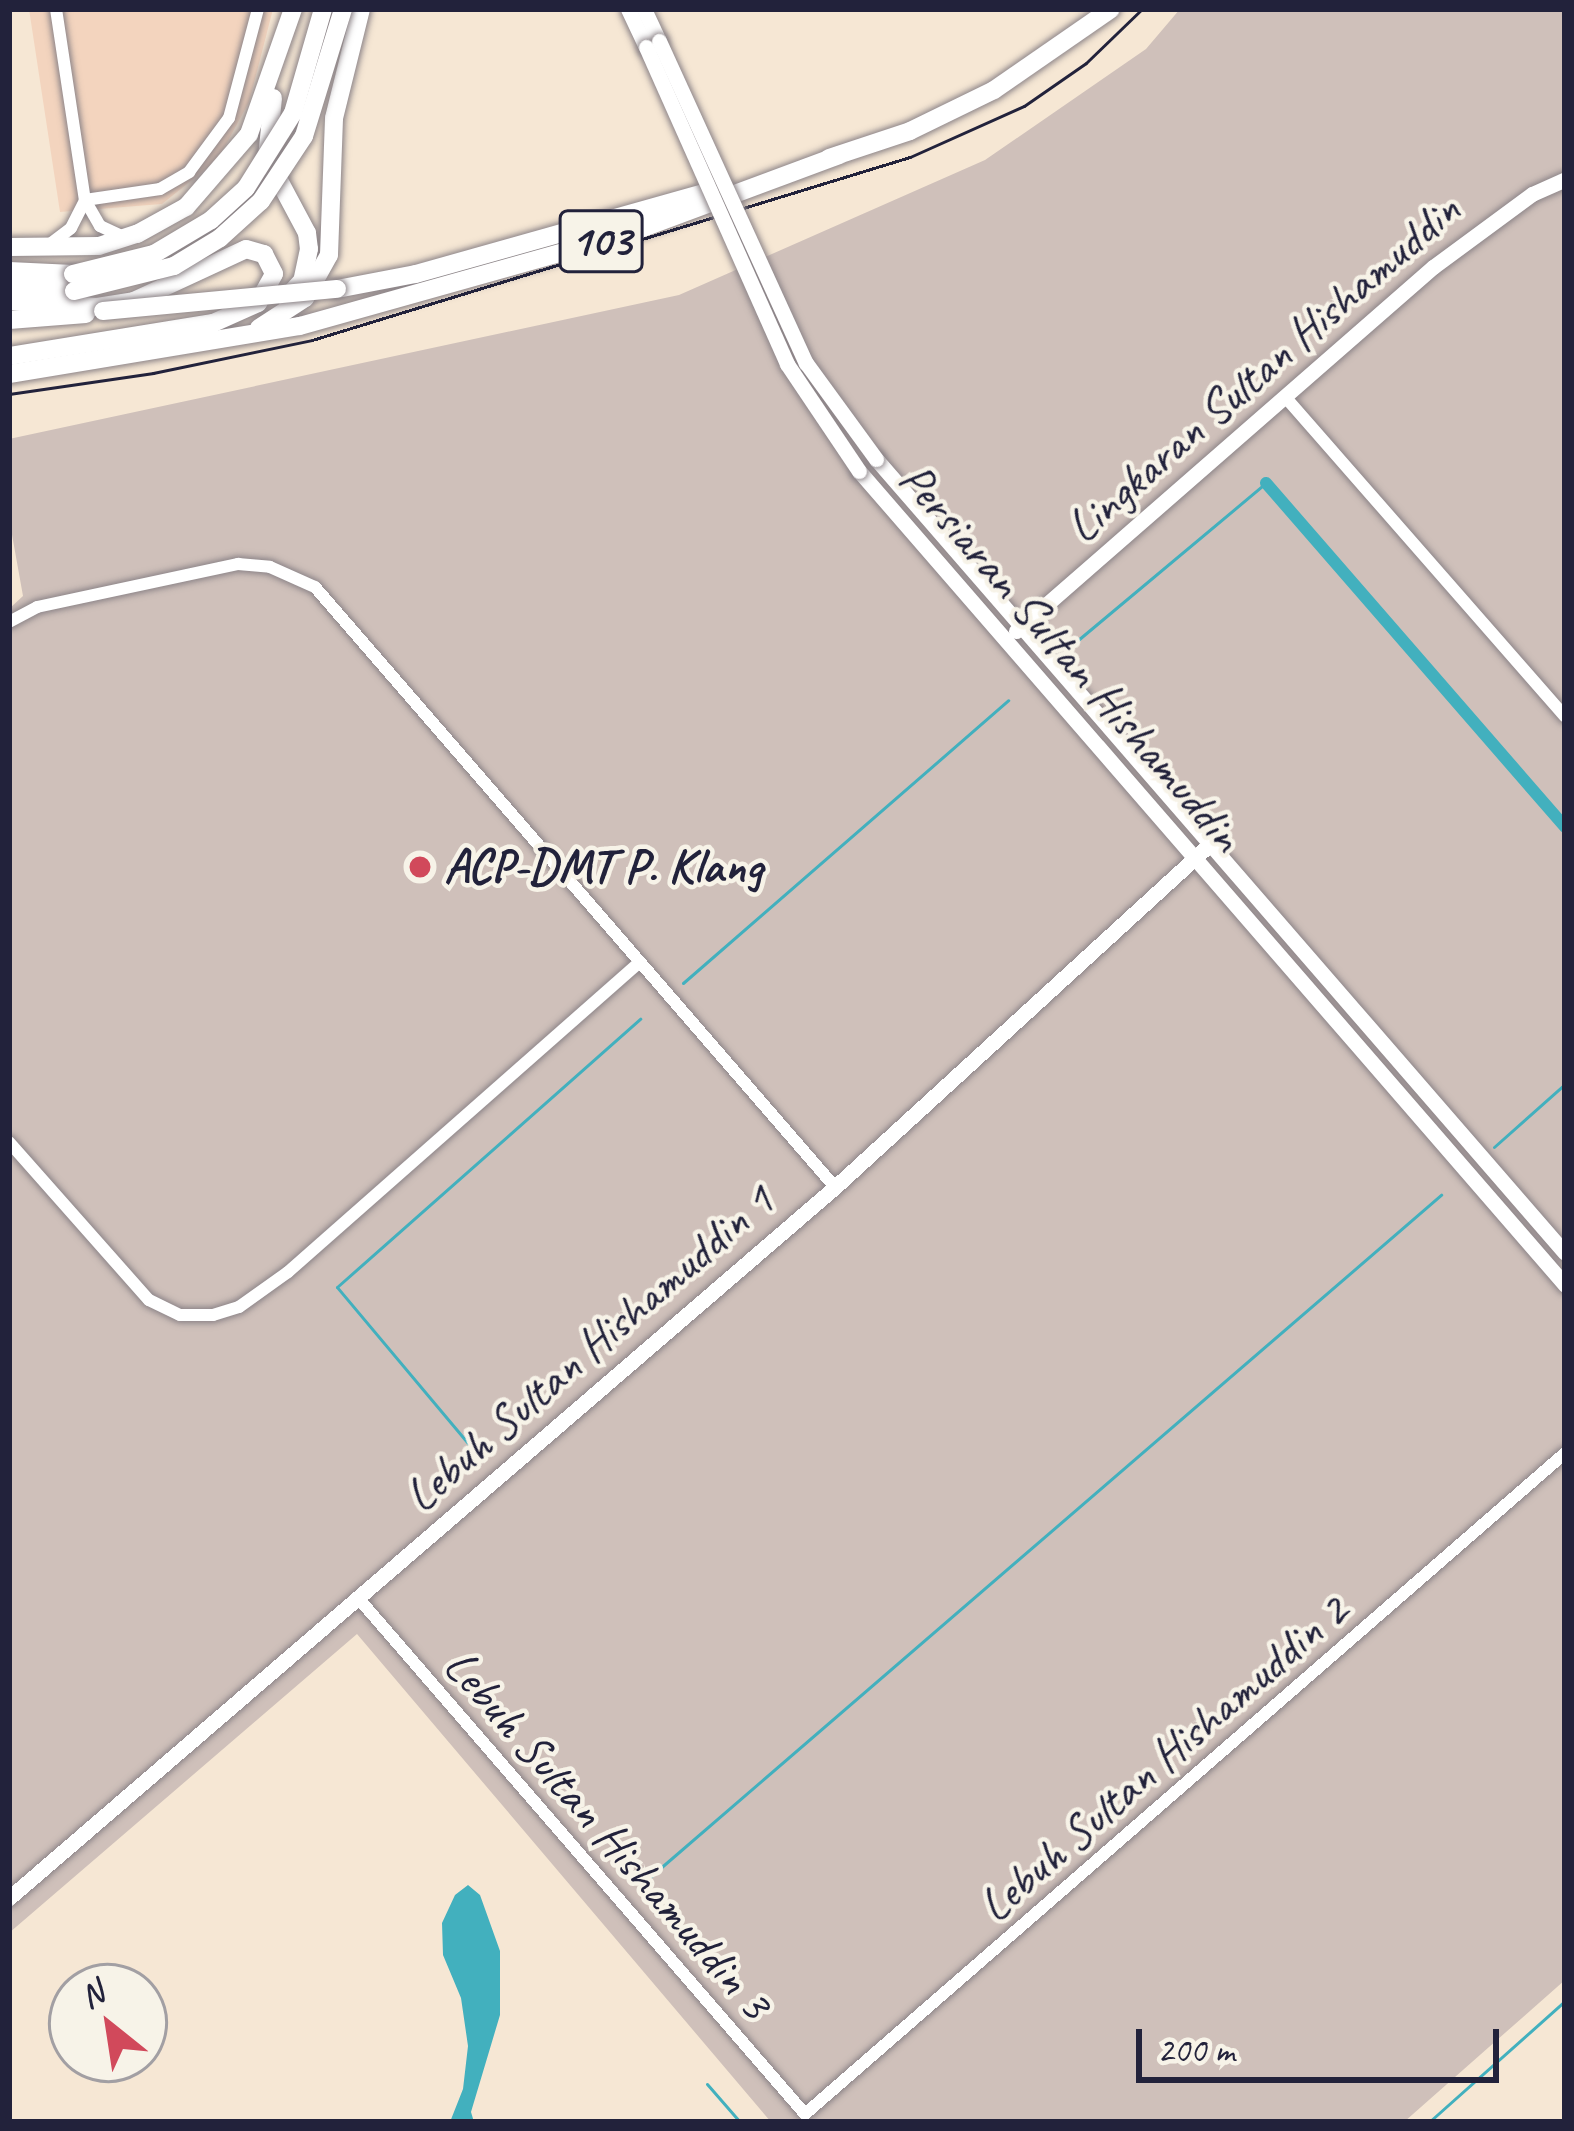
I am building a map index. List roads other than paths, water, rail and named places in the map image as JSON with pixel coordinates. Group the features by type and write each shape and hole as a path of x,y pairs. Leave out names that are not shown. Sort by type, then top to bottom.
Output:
{"main road":[{"path":"218,331 290,295 308,264 307,232 266,149 278,65 293,9"},
{"path":"9,271 73,282 154,254 211,220 246,188 292,113 323,9"},
{"path":"9,288 133,280 174,266 220,238 261,201 304,136 344,9"},
{"path":"9,356 218,331 282,317 322,275 334,228 336,105 361,9"},
{"name":"103","path":"9,374 218,331 300,326 627,234 910,131 994,90 1111,9"},
{"path":"16,248 98,246 137,234 187,207 227,166 249,134 278,65"},
{"path":"9,320 337,289 416,274 838,155"},
{"path":"9,304 116,304 166,290 239,250 264,254 274,274 268,293 218,331"},
{"path":"9,304 103,311"}],"street":[{"path":"56,9 85,200 107,232 137,234"},
{"path":"85,200 160,189 189,172 229,118 258,9"},
{"name":"Persiaran Sultan Hishamuddin","path":"628,9 652,44 806,363 876,459 1565,1253"},
{"name":"Persiaran Sultan Hishamuddin","path":"644,9 652,44 787,364 859,471 1565,1285"},
{"name":"Lingkaran Sultan Hishamuddin","path":"1004,641 1480,229 1565,179"},
{"path":"16,248 64,235 85,200"},
{"path":"1287,399 1565,716"},
{"path":"9,622 37,607 238,564 296,575 315,587 835,1187"},
{"name":"Lebuh Sultan Hishamuddin 1","path":"9,1898 835,1187 1209,845"},
{"path":"9,1142 149,1300 180,1315 213,1315 239,1307 288,1272 640,962"},
{"name":"Lebuh Sultan Hishamuddin 2","path":"805,2114 1565,1453"},
{"name":"Lebuh Sultan Hishamuddin 3","path":"358,1599 805,2114"}],"water":[{"path":"468,1885 480,1895 500,1951 500,2015 471,2112 474,2122 450,2122 463,2089 468,2046 461,1998 443,1955 442,1923 455,1895"}],"waterway":[{"path":"1072,645 1266,483"},
{"path":"1266,483 1565,827"},
{"path":"683,983 1008,700"},
{"path":"472,1448 337,1287 640,1019"},
{"path":"1494,1147 1565,1084"},
{"path":"643,1883 1441,1195"},
{"path":"1429,2122 1565,2001"},
{"path":"707,2084 740,2122"}],"railway":[{"path":"9,394 153,373 312,340 910,157 1024,106 1086,63 1142,9"}],"place":[{"name":"ACP-DMT P. Klang","path":"420,867"}]}
